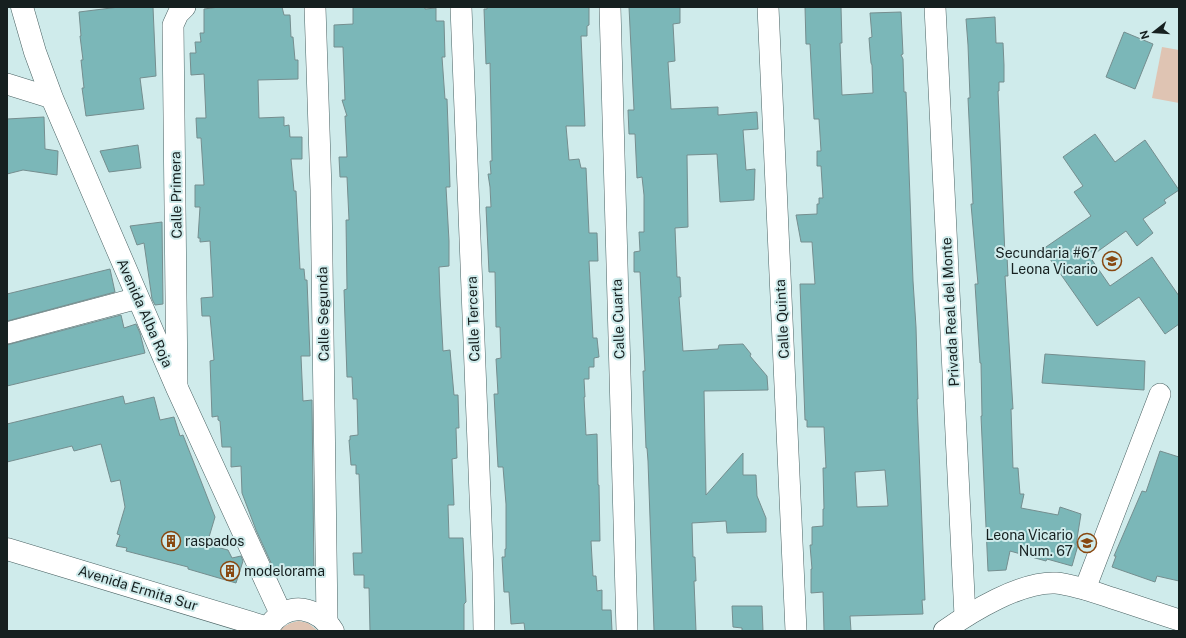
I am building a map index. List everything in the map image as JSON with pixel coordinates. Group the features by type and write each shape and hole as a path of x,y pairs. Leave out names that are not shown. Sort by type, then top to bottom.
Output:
{"main road":[{"name":"Avenida Alba Roja","path":"22,7 35,52 52,98 177,388 272,624"},
{"name":"Avenida Ermita Sur","path":"7,549 272,624"},
{"path":"272,624 292,610 305,609 317,614 330,626"}],"street":[{"name":"Calle Primera","path":"177,388 173,25 178,14 185,7"},
{"name":"Calle Segunda","path":"315,7 321,190 330,626"},
{"name":"Calle Tercera","path":"461,7 484,631"},
{"name":"Calle Cuarta","path":"610,7 627,631"},
{"name":"Calle Quinta","path":"768,7 796,631"},
{"name":"Privada Real del Monte","path":"935,7 965,616"},
{"path":"7,84 52,98"},
{"path":"7,333 138,298"},
{"path":"1085,589 1160,394"},
{"path":"944,631 965,616 1023,588 1055,583 1085,589 1179,620"}],"shaded area":[{"path":"1162,47 1179,50 1179,103 1152,98"},
{"path":"299,621 308,623 318,631 279,631 288,624"}],"building":[{"path":"119,7 153,7 156,76 140,78 144,109 86,116 82,88 84,88 81,60 83,60 79,12"},
{"path":"219,7 282,7 284,15 290,15 291,37 293,37 295,60 298,60 298,79 258,80 259,118 284,117 284,126 289,125 290,137 302,137 302,159 291,159 294,191 296,191 300,269 304,269 305,280 307,280 310,356 301,356 303,401 312,400 314,576 277,576 256,530 242,493 241,466 231,467 231,447 222,447 220,421 218,420 218,416 212,417 210,361 214,360 210,316 202,316 201,298 213,297 210,241 200,242 200,238 198,238 200,207 195,207 195,185 204,185 201,138 197,138 196,118 206,118 204,74 191,75 190,53 196,53 195,42 201,42 200,33 204,33 204,9"},
{"path":"353,7 436,8 436,21 444,21 445,57 442,57 445,99 447,99 449,153 450,187 446,187 449,266 439,267 443,351 450,350 454,395 458,395 459,428 456,428 457,458 452,459 454,505 448,505 449,538 463,538 466,602 464,604 464,631 370,631 369,588 364,588 364,575 354,575 353,553 362,553 359,474 356,474 356,465 351,465 349,440 350,436 358,435 357,399 353,399 352,377 347,377 344,290 347,289 346,220 349,220 347,177 340,177 339,157 347,157 345,116 347,116 342,100 345,100 343,47 334,47 334,25 353,24"},
{"path":"487,7 589,7 589,25 587,26 587,36 581,36 585,126 566,126 569,160 579,159 581,168 586,168 589,233 597,233 598,261 589,261 593,338 597,338 599,357 594,358 594,367 589,367 589,379 584,379 584,397 586,435 597,434 600,541 591,541 593,576 596,576 597,591 602,590 602,610 611,610 612,631 525,631 524,623 511,624 509,592 504,592 502,557 505,557 506,549 506,504 503,467 498,467 494,394 498,394 496,359 501,358 500,327 496,327 495,272 489,272 486,207 491,207 488,174 491,174 490,161 492,161 490,63 486,64 484,9 487,9"},
{"path":"629,7 680,7 680,23 673,24 675,61 668,62 671,109 718,107 718,115 757,112 758,129 743,130 746,170 755,169 754,200 720,202 717,154 687,155 688,227 675,228 677,277 680,277 681,297 679,297 683,351 718,349 719,345 743,344 751,354 750,356 767,376 768,390 704,391 706,495 743,453 743,475 756,475 757,496 766,518 766,532 727,533 726,521 692,523 693,557 695,557 696,581 694,581 696,631 654,631 640,272 634,272 634,252 640,251 639,232 644,232 644,195 642,177 637,178 635,134 629,134 628,110 634,110"},
{"path":"805,7 841,7 842,43 840,43 842,95 873,93 869,38 872,37 870,13 901,12 903,54 901,55 903,59 904,92 906,92 916,327 917,399 925,600 922,600 923,614 850,616 851,631 824,631 823,592 811,593 812,569 810,545 812,545 812,527 823,526 823,468 826,468 824,427 807,427 807,420 805,420 800,284 815,284 812,242 801,242 796,215 817,214 817,204 819,204 819,198 823,198 821,166 817,166 817,151 821,151 819,119 814,119 810,44 806,44","holes":["885,470 888,506 857,507 855,472"]},
{"path":"995,17 996,43 1003,43 1004,65 1004,82 999,82 998,91 1005,256 1007,256 1008,276 1005,276 1013,409 1011,409 1013,468 1018,468 1020,494 1024,494 1021,508 1058,515 1060,507 1081,514 1076,545 1078,545 1072,566 1047,559 1046,561 1010,551 1006,570 988,571 981,416 981,363 975,284 978,284 971,204 973,204 966,19"},
{"path":"1124,32 1153,44 1135,89 1106,77"},
{"path":"44,117 45,149 58,151 57,175 23,170 7,174 7,119"},
{"path":"1095,134 1115,162 1145,140 1179,190 1164,200 1166,203 1143,219 1153,233 1137,246 1126,231 1090,257 1110,286 1152,257 1179,296 1179,324 1165,334 1139,297 1097,326 1043,249 1091,216 1074,192 1083,186 1063,157"},
{"path":"138,145 141,168 109,172 100,151"},
{"path":"162,222 163,304 155,305 152,299 144,243 137,245 130,226"},
{"path":"110,269 115,292 7,321 7,294"},
{"path":"121,315 124,328 136,324 145,353 7,386 7,345"},
{"path":"1045,354 1145,361 1144,390 1042,383"},
{"path":"123,396 125,404 154,397 160,420 174,417 180,436 183,435 215,517 209,537 222,540 220,548 228,550 232,558 241,556 243,561 236,583 188,569 188,567 126,551 127,548 116,546 120,535 117,534 125,507 120,480 111,482 101,444 74,451 72,446 7,462 7,424"},
{"path":"1160,451 1179,457 1179,581 1157,576 1155,582 1112,567 1116,556 1114,556 1142,491 1146,492"},
{"path":"732,606 762,606 763,631 742,631 742,628 733,627"}],"place":[{"name":"Secundaria #67 Leona Vicario","path":"1112,261"},
{"name":"raspados","path":"171,541"},
{"name":"Leona Vicario Num. 67","path":"1087,543"},
{"name":"modelorama","path":"230,571"}]}
